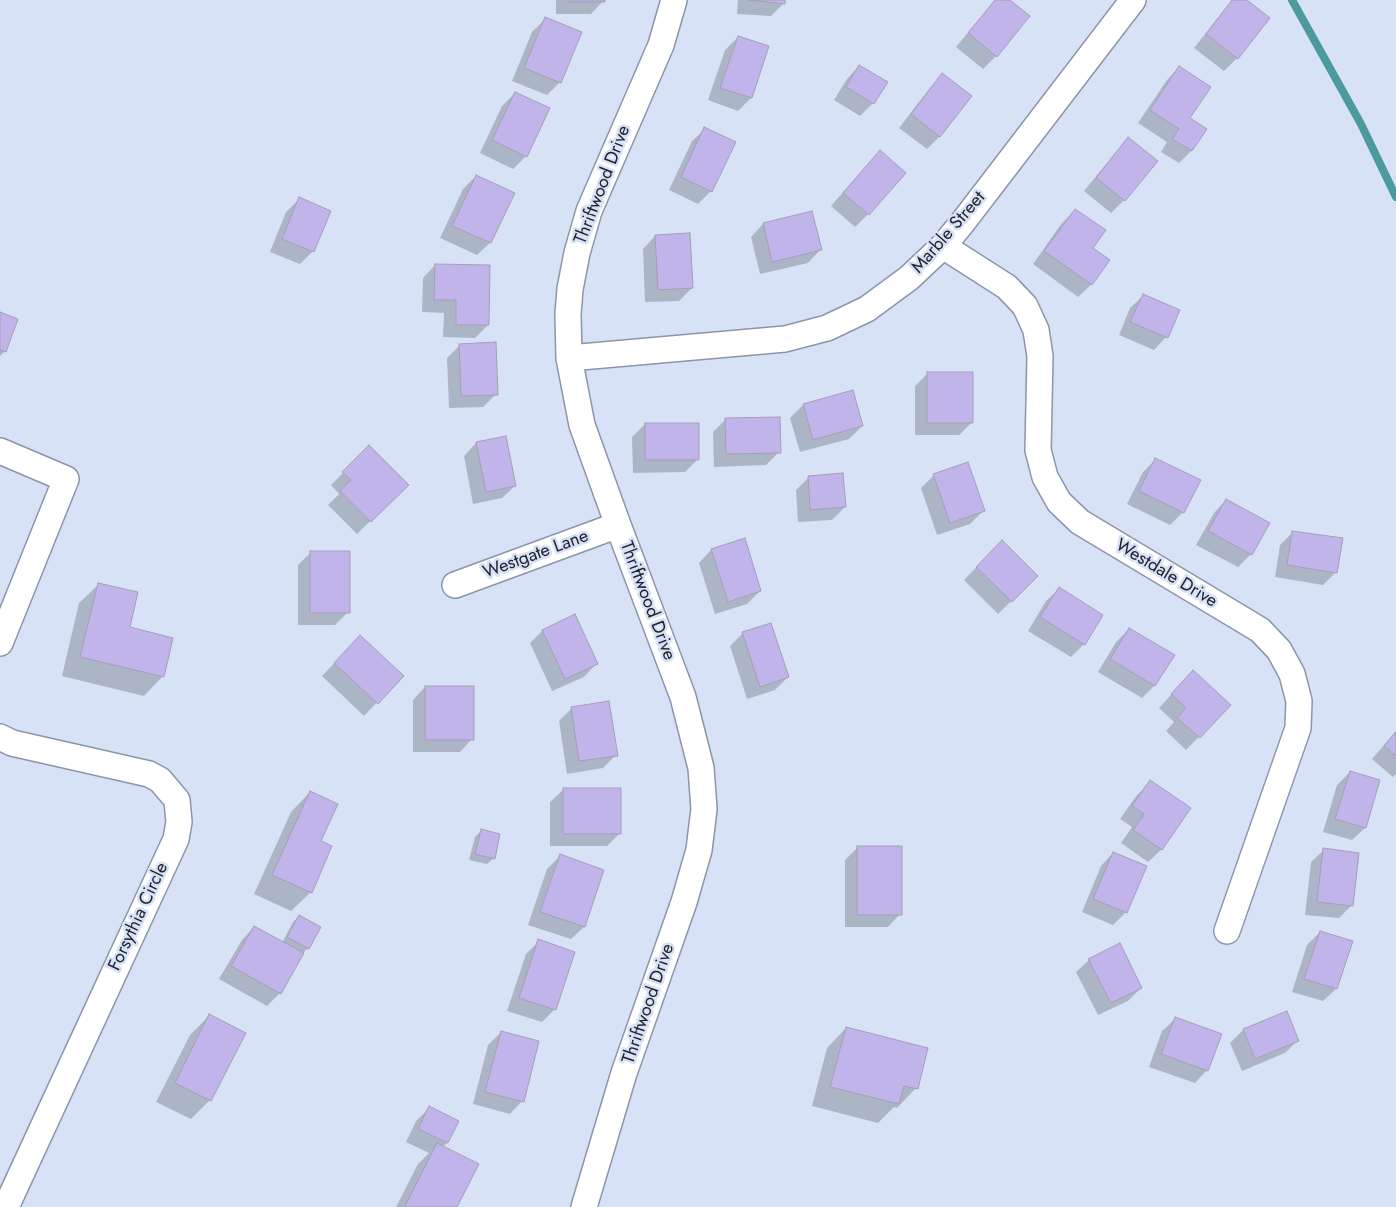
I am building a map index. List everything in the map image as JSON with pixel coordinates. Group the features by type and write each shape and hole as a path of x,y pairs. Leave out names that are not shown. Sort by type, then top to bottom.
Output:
{"street":[{"name":"Thriftwood Drive","path":"584,1207 624,1073 684,902 699,850 704,809 701,768 683,697 582,425 569,358 568,306 577,253 589,211 661,45 674,0"},
{"name":"Marble Street","path":"569,358 785,339 827,328 867,309 909,278 943,246 1133,0"},
{"name":"Westdale Drive","path":"943,246 1007,287 1025,306 1036,330 1040,356 1038,450 1045,477 1059,502 1080,522 1260,630 1279,650 1292,674 1299,701 1298,728 1227,931"},
{"path":"0,451 66,479 0,643"},
{"name":"Westgate Lane","path":"455,585 618,524"},
{"name":"Forsythia Circle","path":"0,737 12,743 150,774 160,780 176,800 179,822 176,839 6,1207"}],"building":[{"path":"568,0 605,0 605,2 568,2"},
{"path":"749,0 785,0 785,4"},
{"path":"995,0 1010,0 1030,16 997,57 968,33"},
{"path":"1232,0 1247,0 1270,18 1238,59 1206,34"},
{"path":"545,17 582,32 561,83 524,68"},
{"path":"738,36 769,46 752,98 720,88"},
{"path":"859,65 888,82 874,104 846,87"},
{"path":"1179,66 1211,87 1190,118 1207,129 1192,151 1172,139 1179,129 1150,110"},
{"path":"942,73 972,96 940,137 911,114"},
{"path":"515,92 550,108 527,157 492,140"},
{"path":"704,127 736,142 712,192 681,177"},
{"path":"1128,137 1158,161 1125,201 1096,178"},
{"path":"880,150 906,173 869,215 843,193"},
{"path":"476,175 515,193 491,243 452,226"},
{"path":"299,197 331,211 314,252 282,239"},
{"path":"1075,209 1106,230 1093,248 1110,260 1092,285 1044,251"},
{"path":"812,211 822,250 772,262 763,223"},
{"path":"690,233 693,288 658,290 655,235"},
{"path":"435,264 490,265 489,325 456,325 456,300 434,300"},
{"path":"1143,294 1180,310 1168,338 1130,322"},
{"path":"0,312 18,319 6,352 0,350"},
{"path":"496,342 498,395 461,396 459,344"},
{"path":"927,372 973,372 973,423 927,423"},
{"path":"853,390 863,426 813,440 803,404"},
{"path":"780,417 781,453 726,454 725,418"},
{"path":"645,423 699,423 699,460 645,460"},
{"path":"506,436 516,486 486,492 476,442"},
{"path":"369,445 409,485 371,522 340,491 351,480 342,472"},
{"path":"1155,458 1201,480 1184,513 1139,491"},
{"path":"968,462 985,511 950,523 933,474"},
{"path":"843,473 846,507 810,510 808,476"},
{"path":"1226,499 1270,523 1252,555 1208,531"},
{"path":"1292,531 1343,538 1337,573 1287,565"},
{"path":"745,538 761,591 728,602 711,549"},
{"path":"1002,540 1038,576 1012,602 976,567"},
{"path":"310,551 350,551 350,613 310,613"},
{"path":"98,583 138,592 130,627 173,638 164,677 80,657"},
{"path":"1059,587 1103,615 1085,645 1040,617"},
{"path":"575,614 598,664 565,679 542,630"},
{"path":"771,623 789,677 760,687 742,632"},
{"path":"1129,628 1175,655 1155,686 1110,659"},
{"path":"360,635 404,676 378,704 334,663"},
{"path":"1193,670 1231,705 1200,738 1177,718 1186,708 1171,694"},
{"path":"425,686 474,686 474,740 425,740"},
{"path":"609,701 618,756 579,761 571,707"},
{"path":"1396,732 1396,756 1384,746"},
{"path":"1350,771 1380,780 1366,828 1335,819"},
{"path":"1150,780 1191,808 1162,850 1133,830 1144,814 1132,806"},
{"path":"563,788 621,788 621,834 563,834"},
{"path":"310,791 338,804 321,841 332,846 312,893 272,875"},
{"path":"481,829 500,834 495,859 475,854"},
{"path":"857,846 902,846 902,915 857,915"},
{"path":"1323,848 1359,853 1353,906 1317,902"},
{"path":"1113,852 1147,866 1127,913 1093,899"},
{"path":"560,854 604,870 585,927 540,912"},
{"path":"299,915 321,927 309,949 287,937"},
{"path":"254,926 304,953 281,994 231,966"},
{"path":"1320,931 1353,941 1337,989 1304,979"},
{"path":"538,939 575,952 556,1010 519,998"},
{"path":"1120,943 1142,988 1111,1003 1088,959"},
{"path":"1287,1011 1299,1041 1255,1059 1243,1029"},
{"path":"209,1014 246,1033 211,1101 175,1083"},
{"path":"1175,1017 1222,1034 1208,1071 1161,1054"},
{"path":"846,1027 928,1048 918,1089 904,1086 899,1104 830,1087"},
{"path":"501,1031 539,1041 524,1102 485,1092"},
{"path":"429,1106 459,1121 448,1143 418,1129"},
{"path":"437,1143 479,1164 457,1207 407,1207 405,1206"}],"waterway":[{"path":"1292,0 1361,124 1396,197"}]}
